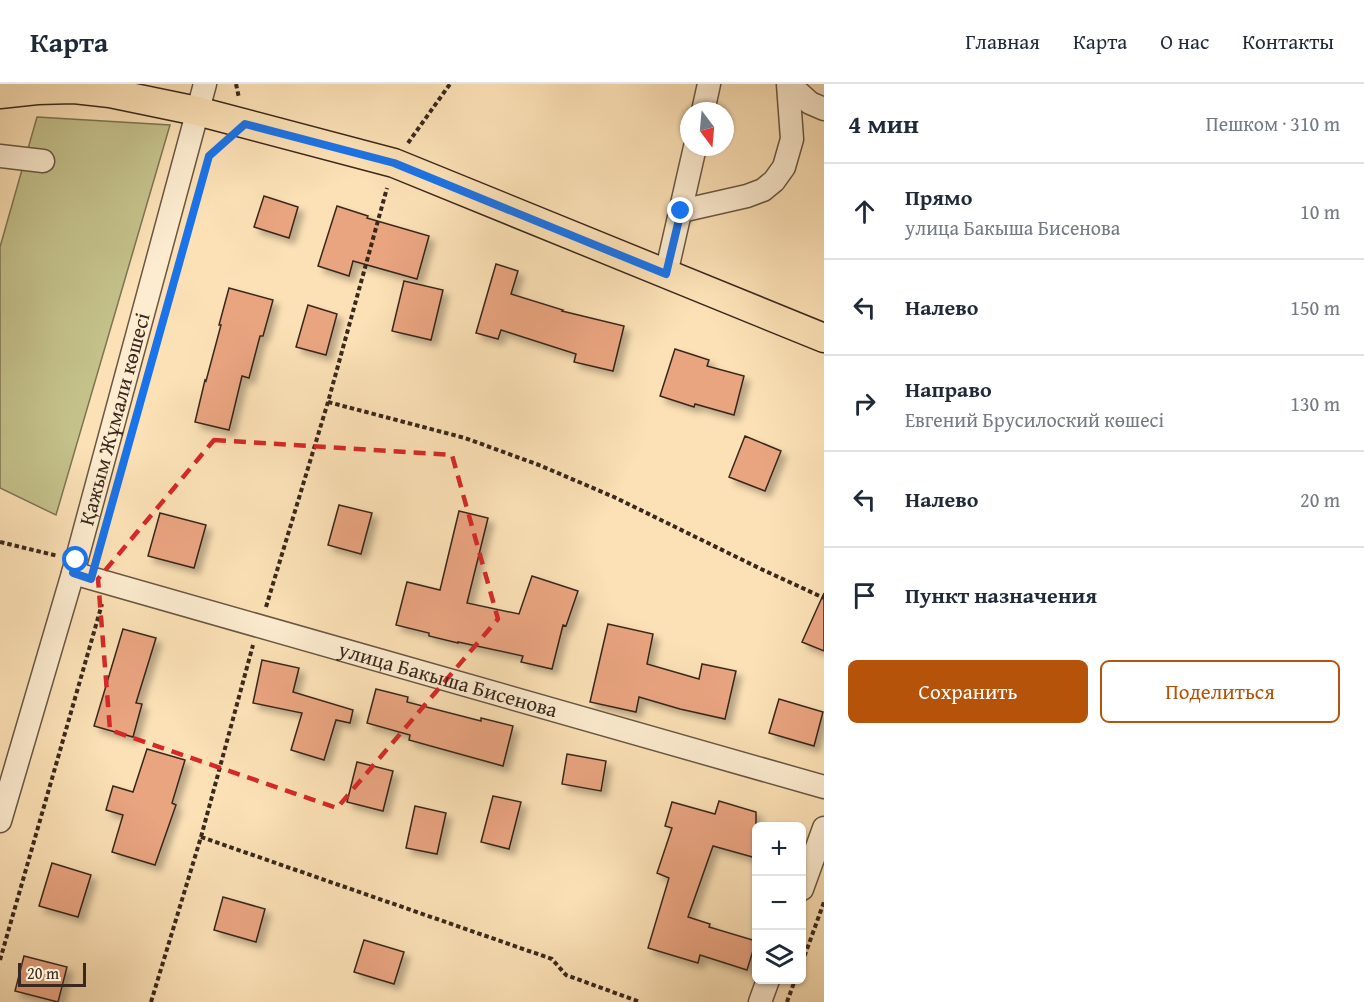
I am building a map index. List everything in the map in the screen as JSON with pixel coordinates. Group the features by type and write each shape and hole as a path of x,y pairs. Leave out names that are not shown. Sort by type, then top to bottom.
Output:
{"main road":[{"path":"0,94 74,89 110,93 197,111 394,163 824,338"}],"street":[{"name":"Қажым Жұмали көшесі","path":"0,821 80,571 205,84"},
{"path":"705,102 709,84"},
{"path":"789,84 810,103 824,109"},
{"path":"681,211 747,196 764,190 774,181 784,167 792,139 789,84"},
{"path":"0,156 44,161"},
{"path":"666,274 693,156"},
{"name":"улица Бакыша Бисенова","path":"80,571 260,627 824,787"},
{"path":"806,876 824,828"},
{"path":"760,1002 767,984"}],"path":[{"path":"209,156 245,124 236,84"},
{"path":"151,1002 201,837 250,654 328,402 394,163 450,84"},
{"path":"328,402 465,438 539,465 614,497 824,598"},
{"path":"0,542 80,571 102,603 0,960"},
{"path":"201,837 552,959 566,975 640,1002"},
{"path":"806,950 824,902"},
{"path":"787,1002 794,984"}],"highlighted area":[{"path":"214,440 452,455 498,619 337,808 110,730 98,579"}],"shaded area":[{"path":"37,117 170,125 56,515 0,488 0,247"}],"building":[{"path":"264,196 298,207 289,238 254,227"},
{"path":"337,206 368,216 367,218 429,236 417,279 353,261 349,276 318,266"},
{"path":"496,264 518,271 511,294 562,311 624,326 613,371 574,362 576,354 501,330 498,339 476,333"},
{"path":"404,281 443,290 431,340 392,331"},
{"path":"229,288 273,300 263,336 260,336 249,378 242,376 229,430 195,422"},
{"path":"308,305 337,314 326,355 296,347"},
{"path":"675,349 709,360 707,366 744,376 734,415 695,404 694,407 660,396"},
{"path":"745,436 781,451 765,491 729,477"},
{"path":"339,505 372,513 361,554 328,545"},
{"path":"459,511 488,518 467,603 519,614 532,576 578,591 566,626 563,625 552,669 521,662 523,656 429,636 429,633 396,625 407,582 440,590"},
{"path":"160,513 206,525 194,568 148,556"},
{"path":"824,593 824,651 802,642"},
{"path":"608,624 653,634 647,664 699,679 702,664 736,671 725,719 639,697 636,712 590,702"},
{"path":"123,629 156,638 136,703 142,704 133,737 94,726"},
{"path":"262,660 299,668 293,692 353,710 350,723 336,720 324,760 291,750 302,713 253,703"},
{"path":"376,689 408,697 407,702 481,721 481,718 513,726 503,766 409,740 410,735 367,723"},
{"path":"779,699 823,712 814,746 769,733"},
{"path":"147,749 185,760 172,803 176,805 155,865 112,852 123,815 106,810 113,786 133,792"},
{"path":"567,754 606,761 601,791 562,784"},
{"path":"357,762 393,771 383,811 347,802"},
{"path":"493,796 521,802 509,849 481,842"},
{"path":"719,801 756,812 756,822 752,822 752,857 713,846 688,917 710,924 709,927 752,940 752,954 747,970 700,955 698,963 648,948 669,878 657,873 672,828 665,826 672,802 715,814"},
{"path":"415,806 446,813 437,854 406,848"},
{"path":"52,863 91,875 78,917 39,906"},
{"path":"223,897 265,909 256,942 214,930"},
{"path":"364,940 404,952 394,984 354,972"},
{"path":"24,956 67,967 58,1002 15,991"}],"route":[{"path":"76,560 73,573 91,579 209,156 245,124 394,163 666,274 681,211"}]}
